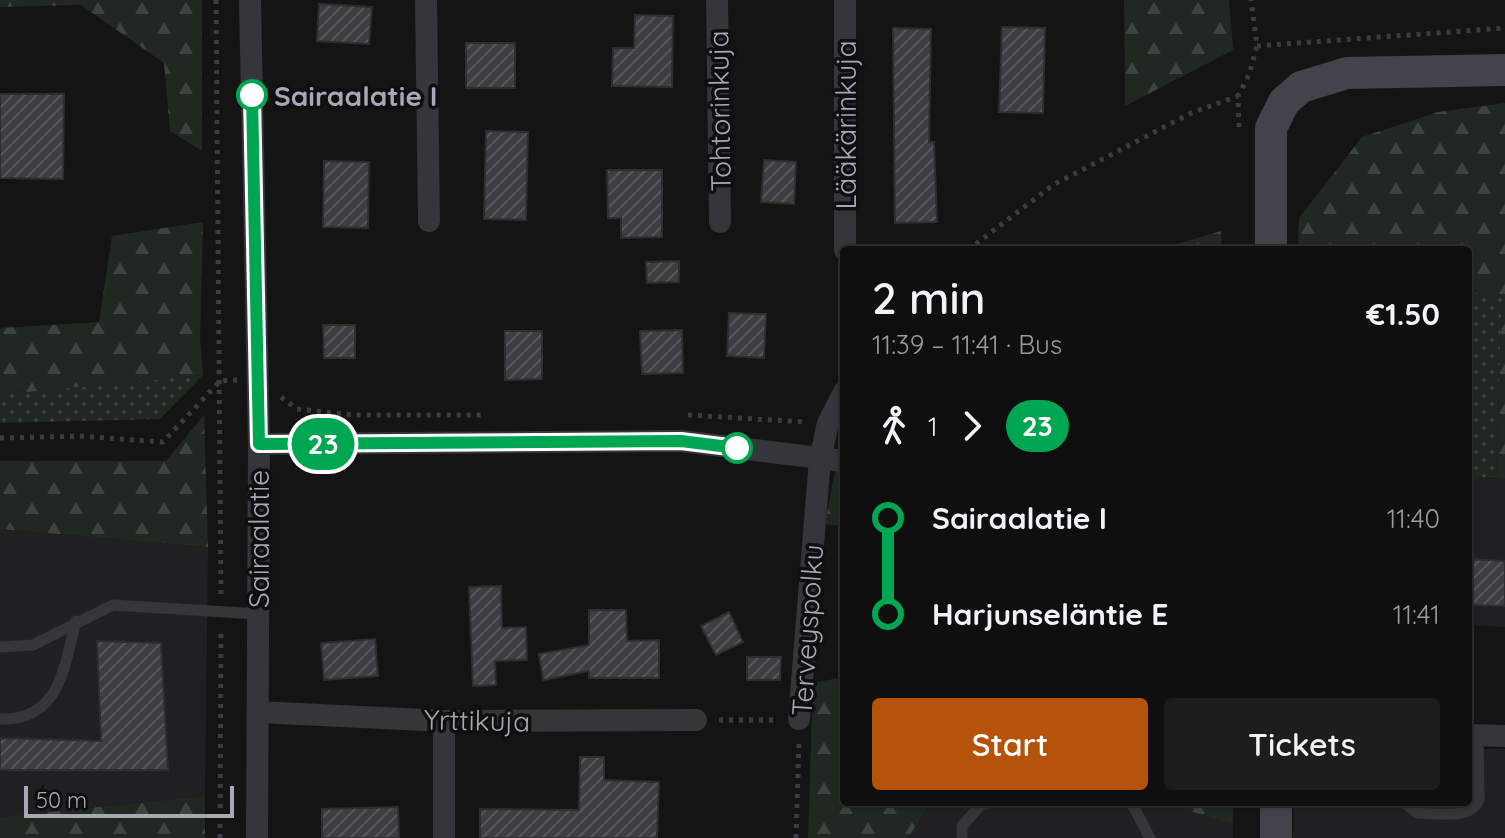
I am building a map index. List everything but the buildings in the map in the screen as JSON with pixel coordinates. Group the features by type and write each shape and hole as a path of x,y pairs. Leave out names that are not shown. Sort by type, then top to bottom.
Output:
{"street":[{"name":"Sairaalatie","path":"250,0 259,444 257,838"},
{"path":"426,0 429,221"},
{"name":"Tohtorinkuja","path":"717,0 720,222"},
{"name":"Lääkärinkuja","path":"845,0 845,246"},
{"path":"1271,246 1271,128 1284,102 1301,87 1347,73 1505,70"},
{"path":"828,423 840,400"},
{"name":"Terveyspolku","path":"799,719 820,459 828,423"},
{"path":"259,444 681,441 840,461"},
{"name":"Yrttikuja","path":"258,712 444,721 696,720"},
{"path":"444,721 444,838"},
{"path":"1473,735 1505,736"},
{"path":"1276,806 1276,838"}],"lane":[{"path":"0,647 33,645 55,637 76,620 113,605 258,614"},
{"path":"0,719 17,720 47,705 61,678 76,620"},
{"path":"1408,806 1417,813 1468,813 1476,807 1479,799 1473,735"},
{"path":"962,838 962,826 980,806"},
{"path":"1133,806 1150,838"}],"path":[{"path":"216,0 220,838"},
{"path":"973,246 1053,185 1191,113 1238,96 1249,75 1257,46 1251,0"},
{"path":"1257,46 1505,28"},
{"path":"0,438 79,436 163,442 220,381 257,379 297,409 353,415 494,415"},
{"path":"681,415 828,423"},
{"path":"696,720 799,719"},
{"name":"Terveyspolku","path":"796,838 799,719"}],"shaded area":[{"path":"1472,477 1505,479 1505,627 1472,625"},
{"path":"0,529 208,547 205,796 0,817"},
{"path":"1472,749 1505,749 1505,838 1293,838 1294,806 1472,806"},
{"path":"929,806 1177,806 1233,824 1233,838 908,838"}],"green space":[{"path":"0,0 202,0 202,151 170,131 164,63 81,5 0,7"},
{"path":"1124,0 1229,0 1233,50 1125,106"},
{"path":"1505,103 1505,479 1496,478 1502,296 1472,292 1472,246 1298,246 1299,218 1362,137 1438,112"},
{"path":"203,222 200,338 203,375 27,392 0,390 0,328 99,322 112,236"},
{"path":"1221,231 1222,246 1170,246"},
{"path":"1472,292 1502,296 1496,478 1472,477"},
{"path":"203,375 160,419 0,423 0,390 27,392"},
{"path":"204,415 208,547 0,529 0,461 166,461"},
{"path":"835,471 840,471 840,526 825,524"},
{"path":"840,678 840,806 929,806 908,838 808,838 813,683"},
{"path":"205,796 205,838 0,838 0,817"},
{"path":"1233,806 1233,824 1177,807"}],"bus line":[{"name":"23","path":"252,95 259,444 681,441 737,448"}],"place":[{"name":"Sairaalatie I","path":"252,95"}]}
